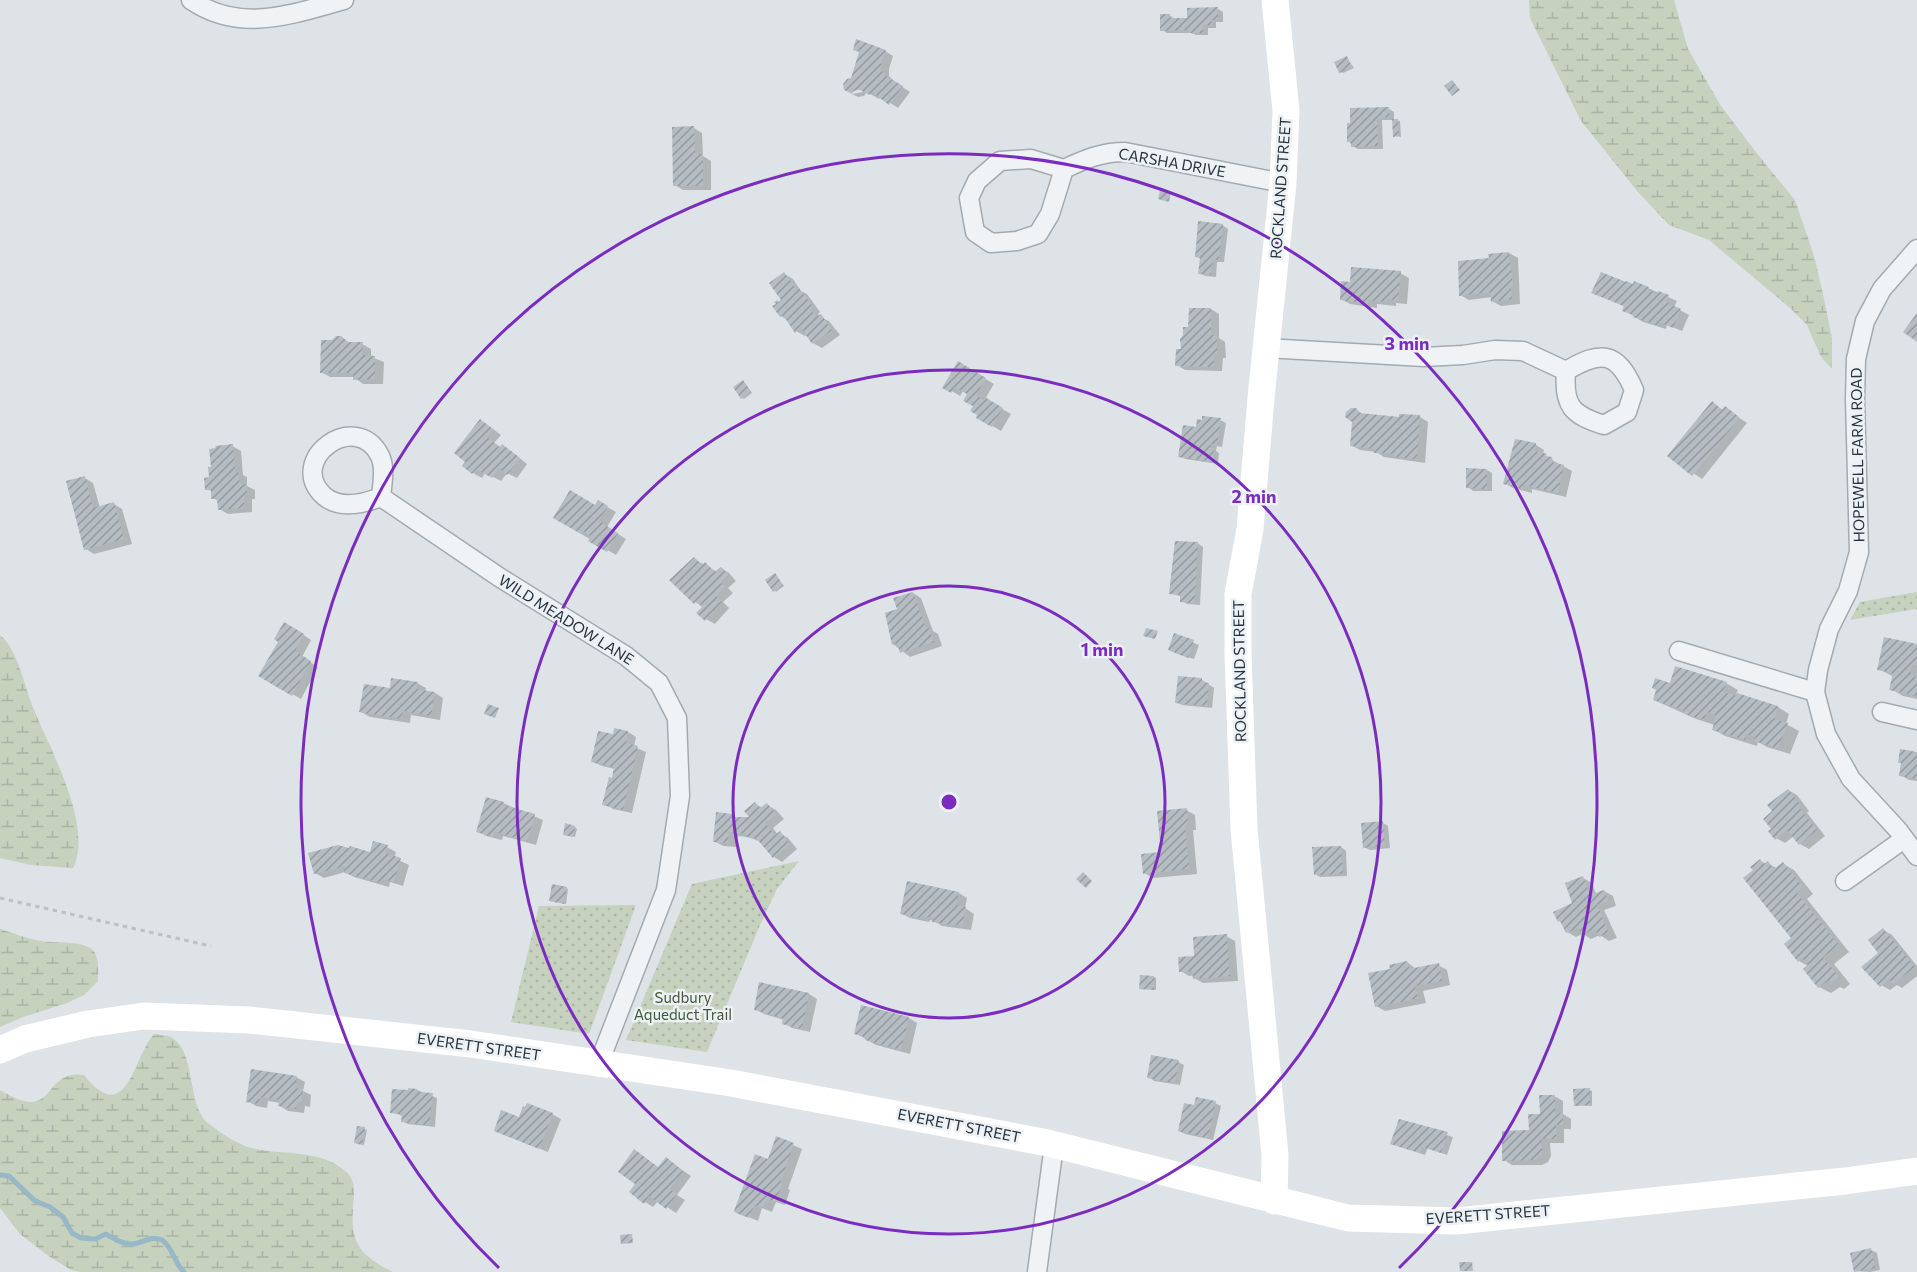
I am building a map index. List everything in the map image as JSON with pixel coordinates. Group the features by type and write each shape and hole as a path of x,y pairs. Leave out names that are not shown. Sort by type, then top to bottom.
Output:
{"street":[{"path":"191,0 202,8 251,20 291,15 344,0"},
{"name":"ROCKLAND STREET","path":"1274,1201 1275,1155 1244,829 1238,594 1250,529 1283,183 1286,111 1275,0"},
{"name":"CARSHA DRIVE","path":"1064,169 1107,152 1125,152 1283,183"},
{"path":"1031,159 1064,169 1050,214 1038,234 1017,241 991,243 975,232 969,198 977,181 1000,161 1031,159"},
{"name":"HOPEWELL FARM ROAD","path":"1917,249 1882,289 1865,321 1856,359 1859,552 1848,591 1829,629 1818,670 1815,692 1826,734 1851,779 1917,856"},
{"path":"1267,348 1424,357 1463,355 1495,350 1523,351 1566,371"},
{"name":"WILD MEADOW LANE","path":"381,497 499,577 626,656 659,683 677,718 680,796 666,890 599,1063"},
{"path":"1679,651 1815,692"},
{"path":"1882,712 1917,720"},
{"path":"1845,881 1904,839"},
{"name":"EVERETT STREET","path":"0,1050 36,1036 88,1024 144,1016 236,1019 471,1044 731,1083 1054,1145 1348,1218 1457,1221 1845,1181 1917,1171"},
{"path":"1037,1272 1054,1145"}],"path":[{"path":"0,898 211,946"}],"green space":[{"path":"1529,0 1674,0 1688,49 1721,106 1795,200 1814,256 1823,294 1832,338 1832,369 1821,357 1807,325 1790,308 1709,240 1669,225 1638,192 1581,121 1530,18"},
{"path":"1917,592 1917,609 1850,620 1860,602"},
{"path":"0,635 16,659 74,810 78,832 78,851 73,868 31,865 0,858"},
{"name":"Sudbury Aqueduct Trail","path":"799,861 777,889 707,1052 626,1040 692,884"},
{"name":"Sudbury Aqueduct Trail","path":"636,905 589,1034 511,1022 539,906"},
{"path":"0,929 36,940 78,944 91,949 97,959 98,981 84,995 67,1003 0,1027"},
{"path":"154,1034 168,1036 177,1042 184,1052 197,1104 209,1124 248,1147 314,1156 338,1165 348,1174 354,1186 353,1222 357,1242 369,1257 393,1272 80,1272 71,1270 50,1257 20,1234 0,1208 0,1090 23,1101 38,1101 65,1077 84,1075 98,1090 110,1095 120,1092"}],"building":[{"path":"1218,7 1218,20 1211,20 1211,25 1203,25 1203,33 1189,33 1189,30 1160,31 1160,14 1170,14 1170,18 1187,18 1187,8"},
{"path":"856,39 886,50 881,70 886,76 903,86 889,105 872,92 870,95 858,89 851,93 844,90 843,84 851,78 859,52 853,50"},
{"path":"1347,56 1352,67 1339,73 1334,62"},
{"path":"1452,80 1460,90 1452,96 1444,86"},
{"path":"1389,107 1389,117 1377,118 1378,146 1351,147 1351,142 1347,142 1350,108"},
{"path":"1392,119 1398,119 1399,136 1393,137"},
{"path":"694,126 695,154 703,154 703,186 673,186 672,127"},
{"path":"1160,190 1171,192 1169,202 1158,199"},
{"path":"1198,221 1223,224 1219,260 1212,259 1211,275 1198,274 1200,258 1195,257"},
{"path":"1509,252 1513,286 1511,287 1512,299 1491,302 1490,292 1459,296 1458,261 1489,258 1488,254"},
{"path":"1351,267 1401,271 1398,300 1388,299 1387,302 1369,300 1368,304 1340,300 1341,281 1350,282"},
{"path":"784,272 813,307 810,309 816,317 821,314 832,330 812,344 801,328 795,333 783,315 780,317 772,306 777,300 778,302 781,300 769,283"},
{"path":"1601,272 1633,284 1634,281 1649,287 1647,290 1657,294 1658,291 1669,295 1666,302 1681,309 1673,328 1659,322 1657,325 1633,317 1622,311 1624,306 1591,293"},
{"path":"1189,308 1211,308 1211,335 1217,335 1214,367 1175,366 1176,349 1181,349 1180,339 1183,335 1183,327 1188,327"},
{"path":"1917,313 1917,342 1903,332"},
{"path":"336,336 341,336 348,342 363,342 362,355 375,356 375,379 353,380 353,373 320,373 321,340 332,340"},
{"path":"958,361 986,378 976,395 984,400 985,397 1003,408 992,427 976,418 977,415 970,411 973,406 963,401 967,394 954,387 951,393 942,388"},
{"path":"743,380 751,392 741,399 733,387"},
{"path":"1712,401 1722,410 1725,406 1739,417 1692,476 1667,456"},
{"path":"1351,408 1356,408 1360,413 1399,417 1399,414 1420,415 1417,459 1394,457 1394,454 1374,453 1374,449 1350,446 1352,422 1345,417 1346,412"},
{"path":"1202,416 1221,418 1217,445 1211,444 1211,448 1214,448 1213,462 1178,457 1183,425 1196,427 1197,419 1202,420"},
{"path":"480,419 493,429 487,437 500,447 502,444 520,458 507,475 499,468 492,478 476,469 472,474 462,466 465,462 454,453"},
{"path":"1515,439 1536,443 1535,451 1552,457 1553,463 1564,465 1558,493 1524,485 1523,489 1503,484"},
{"path":"233,444 235,471 238,471 240,484 246,484 247,495 244,495 244,508 218,510 217,498 211,499 211,490 205,490 204,478 209,477 208,467 211,467 209,449"},
{"path":"1466,468 1487,469 1487,489 1466,488"},
{"path":"85,476 93,508 114,502 124,539 84,550 66,481"},
{"path":"570,490 595,505 598,500 608,506 599,521 618,533 607,552 588,541 591,536 583,531 581,534 553,518"},
{"path":"1175,541 1198,542 1195,603 1180,602 1180,595 1169,594"},
{"path":"694,557 702,565 705,562 715,572 721,567 729,575 721,583 725,587 716,596 722,602 705,621 696,613 702,607 696,601 694,604 669,580"},
{"path":"775,573 783,585 773,592 765,580"},
{"path":"913,592 926,629 929,628 934,642 900,653 897,643 892,645 885,613 897,609 893,598"},
{"path":"284,622 304,634 295,651 311,661 292,696 258,676 278,642 274,639"},
{"path":"1146,628 1158,631 1155,639 1143,636"},
{"path":"1174,633 1194,640 1188,658 1168,650"},
{"path":"1884,637 1917,644 1917,666 1912,665 1910,675 1917,677 1917,696 1889,690 1893,673 1877,670"},
{"path":"1675,666 1727,682 1723,692 1736,696 1737,693 1778,706 1774,719 1788,723 1778,748 1754,741 1755,737 1747,734 1745,740 1712,730 1716,715 1707,712 1704,720 1683,713 1684,710 1653,700 1656,690 1652,688 1655,678 1670,683"},
{"path":"1178,676 1202,678 1202,682 1209,683 1207,706 1175,703"},
{"path":"391,678 418,682 416,689 435,692 431,716 403,711 402,719 359,712 364,684 390,688"},
{"path":"488,704 499,708 495,718 484,714"},
{"path":"614,728 628,731 626,743 638,746 623,810 602,805 614,767 591,762 598,731 613,734"},
{"path":"1900,749 1917,752 1917,779 1899,776"},
{"path":"1788,789 1817,830 1799,845 1787,830 1775,840 1768,831 1771,829 1763,819 1772,811 1767,805"},
{"path":"486,797 504,802 503,805 535,814 527,841 494,832 493,837 476,832"},
{"path":"755,802 760,808 767,803 776,814 765,823 775,835 780,831 790,844 773,858 756,838 745,837 746,834 729,832 728,843 713,842 716,812 732,814 732,817 749,817 744,811"},
{"path":"1187,808 1188,825 1185,826 1189,869 1143,874 1141,854 1161,852 1157,811"},
{"path":"1383,821 1385,846 1363,848 1361,823"},
{"path":"565,823 575,826 573,837 563,835"},
{"path":"373,841 388,845 385,853 401,858 394,882 382,879 380,883 344,873 345,866 314,874 308,853 338,845 370,852"},
{"path":"1341,846 1343,874 1314,875 1312,847"},
{"path":"1760,859 1764,864 1768,861 1774,869 1783,862 1803,887 1796,892 1839,945 1823,957 1839,977 1831,983 1829,980 1818,988 1803,969 1808,965 1802,958 1798,962 1784,944 1791,938 1743,878 1753,870 1750,867"},
{"path":"1083,872 1092,881 1086,888 1076,879"},
{"path":"1583,876 1590,895 1604,890 1608,901 1597,905 1609,933 1599,937 1595,929 1582,935 1578,928 1566,933 1553,912 1572,903 1565,883"},
{"path":"907,881 959,892 956,905 966,907 962,926 932,922 933,918 900,914"},
{"path":"552,884 567,887 564,904 549,901"},
{"path":"1883,928 1915,967 1893,984 1889,979 1880,987 1861,967 1878,953 1868,940"},
{"path":"1227,934 1230,976 1193,979 1192,971 1179,972 1178,957 1194,956 1193,937"},
{"path":"1407,961 1409,969 1439,963 1442,981 1415,986 1418,998 1375,1007 1368,973 1390,969 1389,965"},
{"path":"1140,975 1154,976 1154,990 1139,989"},
{"path":"759,982 809,993 802,1029 782,1024 783,1018 754,1010"},
{"path":"861,1005 909,1017 901,1050 865,1040 866,1037 854,1034"},
{"path":"1151,1055 1179,1060 1175,1083 1147,1078"},
{"path":"251,1069 297,1076 295,1088 303,1089 301,1103 297,1102 296,1109 278,1106 279,1100 260,1097 259,1104 246,1102"},
{"path":"408,1088 417,1089 417,1092 433,1093 429,1125 401,1122 402,1114 390,1113 392,1089 408,1090"},
{"path":"1590,1088 1590,1105 1574,1106 1573,1089"},
{"path":"1539,1095 1555,1095 1555,1113 1563,1113 1563,1125 1556,1125 1556,1139 1542,1139 1542,1154 1536,1160 1502,1161 1502,1131 1529,1130 1528,1114 1540,1114"},
{"path":"1196,1097 1216,1101 1208,1138 1178,1131 1184,1103 1194,1105"},
{"path":"527,1103 553,1113 539,1149 494,1131 501,1110 519,1117 523,1106 525,1107"},
{"path":"1399,1119 1448,1132 1441,1153 1422,1147 1420,1153 1390,1144"},
{"path":"357,1126 365,1127 362,1145 354,1143"},
{"path":"776,1136 794,1143 776,1202 767,1199 763,1208 754,1205 749,1218 736,1213 734,1211 755,1154 768,1159"},
{"path":"634,1149 658,1167 666,1157 683,1171 670,1189 677,1194 666,1209 649,1196 644,1204 629,1192 635,1184 618,1172"},
{"path":"632,1234 633,1243 621,1244 620,1235"},
{"path":"1871,1248 1875,1268 1854,1272 1850,1253"},
{"path":"1459,1262 1472,1262 1473,1271 1460,1271"}],"waterway":[{"path":"0,1175 9,1176 35,1201 50,1207 63,1217 72,1233 81,1238 95,1239 106,1234 130,1244 151,1239 162,1240 169,1247 184,1272"}]}
